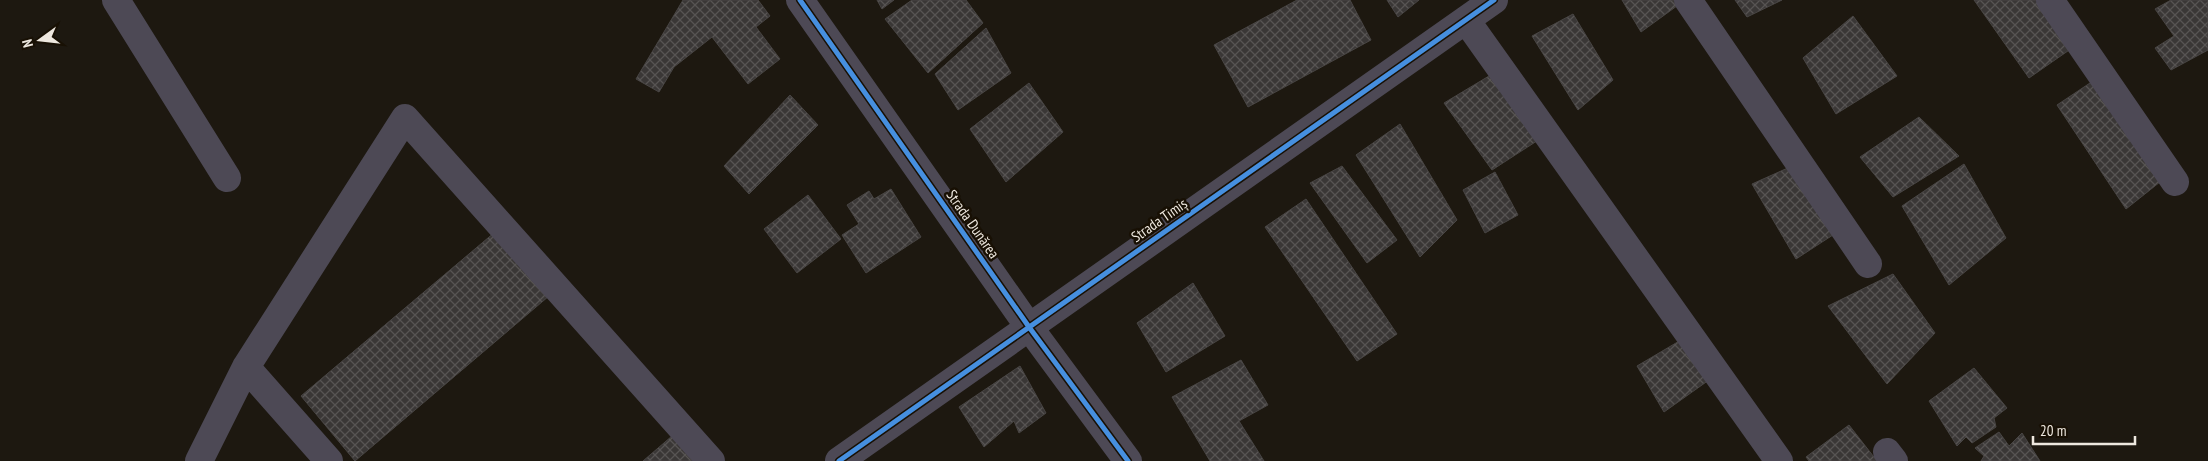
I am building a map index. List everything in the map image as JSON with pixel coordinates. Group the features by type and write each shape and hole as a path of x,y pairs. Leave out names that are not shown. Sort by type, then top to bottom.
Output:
{"street":[{"path":"116,0 227,178"},
{"name":"Strada Dunărea","path":"800,0 1029,326 1128,461"},
{"name":"Strada Timiș","path":"839,461 1494,0"},
{"path":"1688,0 1868,264"},
{"path":"2050,0 2175,182"},
{"path":"1466,20 1779,461"},
{"path":"199,461 246,367 405,118 711,461"},
{"path":"246,367 329,461"}],"building":[{"path":"683,0 758,0 770,16 756,27 780,59 748,84 712,37 674,67 659,92 636,79"},
{"path":"877,0 894,0 882,9"},
{"path":"912,0 966,0 983,23 928,73 885,19"},
{"path":"1297,0 1350,0 1371,40 1248,107 1214,45"},
{"path":"1387,0 1419,0 1398,17"},
{"path":"1622,0 1678,0 1681,3 1641,32"},
{"path":"1735,0 1782,0 1747,17"},
{"path":"1974,0 2042,0 2075,46 2029,78"},
{"path":"2171,0 2208,0 2208,50 2171,70 2155,48 2174,36 2155,9"},
{"path":"1573,14 1613,80 1578,110 1532,36"},
{"path":"1853,16 1897,76 1836,114 1803,58"},
{"path":"986,28 1011,73 958,110 935,74"},
{"path":"1494,73 1540,139 1492,170 1444,103"},
{"path":"2096,79 2165,178 2126,209 2057,105"},
{"path":"1029,83 1063,132 1006,182 970,129"},
{"path":"790,95 818,125 749,194 724,166"},
{"path":"1919,117 1959,156 1893,197 1860,157"},
{"path":"1400,124 1457,220 1420,257 1356,155"},
{"path":"1964,164 2006,238 1949,285 1902,206"},
{"path":"1342,166 1397,240 1367,263 1310,183"},
{"path":"1790,167 1836,233 1796,259 1752,184"},
{"path":"1495,172 1518,215 1485,233 1463,190"},
{"path":"891,189 921,237 866,273 842,235 859,224 847,205 869,191 874,199"},
{"path":"808,195 841,239 797,273 764,229"},
{"path":"1306,199 1397,334 1357,361 1265,227"},
{"path":"495,232 549,296 355,461 301,396"},
{"path":"1893,274 1935,333 1887,384 1828,306"},
{"path":"1193,283 1225,336 1166,372 1137,323"},
{"path":"1681,340 1709,380 1664,412 1637,366"},
{"path":"1241,360 1268,405 1239,421 1264,461 1210,461 1172,397"},
{"path":"1020,366 1046,413 1019,433 1014,421 984,447 959,407"},
{"path":"1974,368 2007,408 1994,418 1996,427 1972,443 1966,437 1957,446 1929,401"},
{"path":"1849,425 1877,461 1809,461 1806,457"},
{"path":"1999,432 2009,446 2022,433 2040,461 1981,461 1984,456 1975,448"},
{"path":"672,436 692,461 643,461"}],"cycle path":[{"path":"800,0 1029,327 1128,461"},
{"path":"839,461 1494,0"}]}
